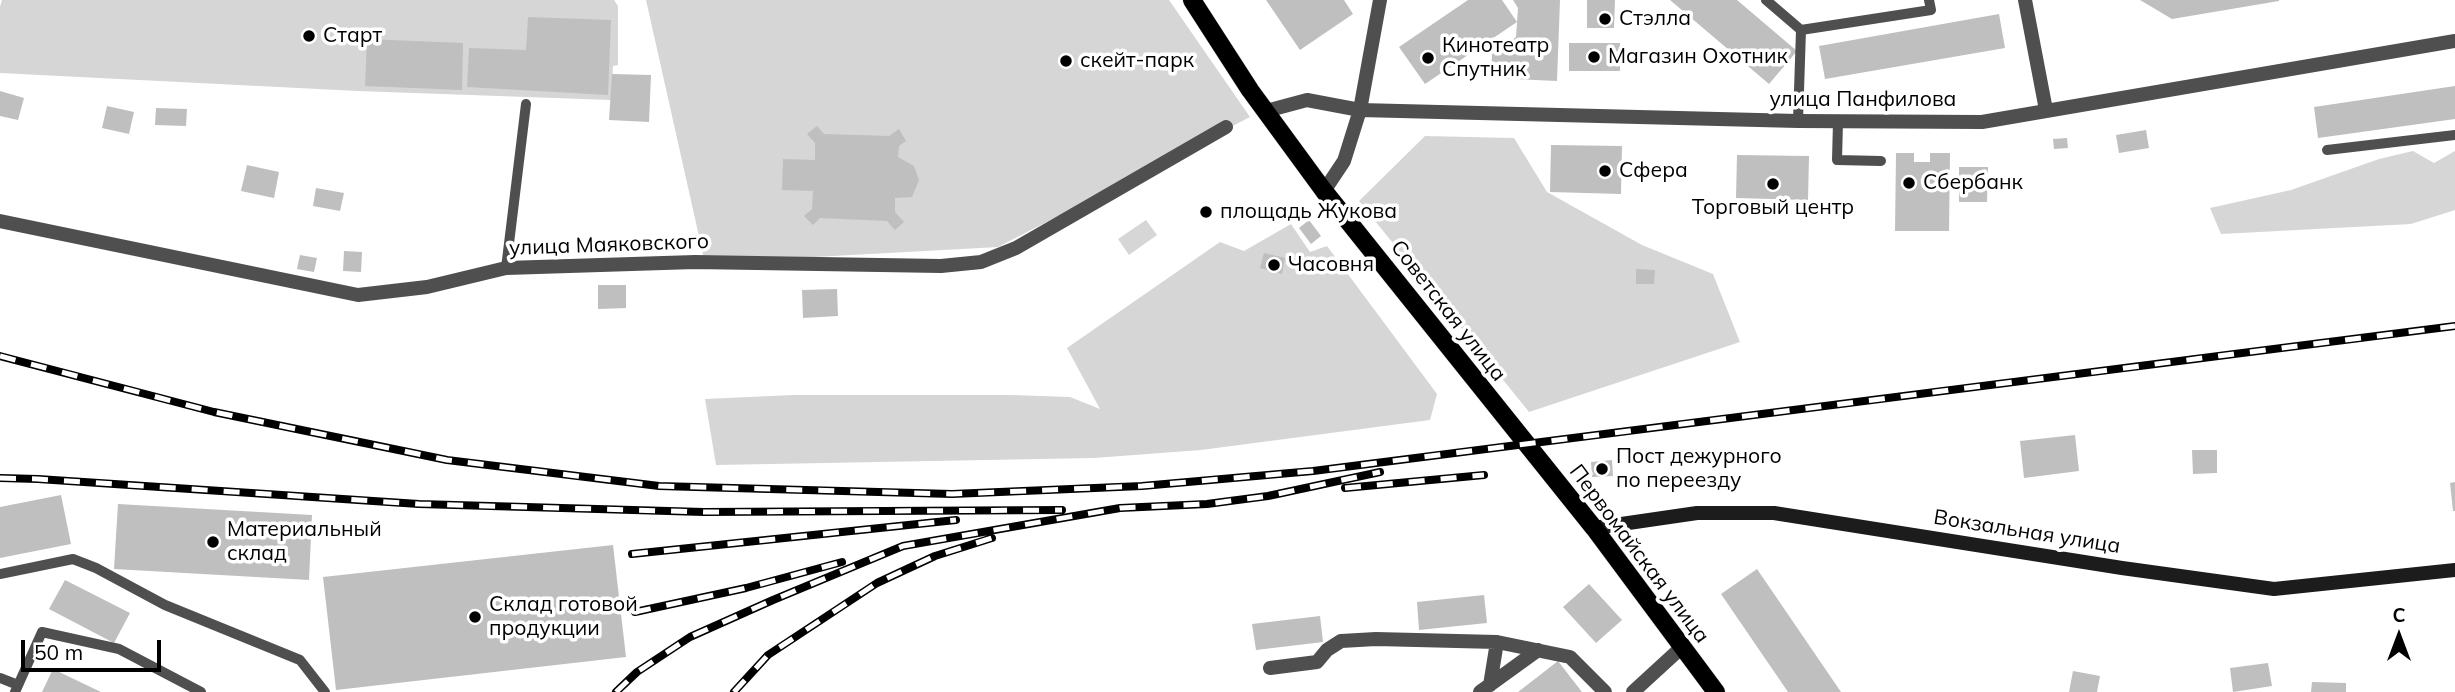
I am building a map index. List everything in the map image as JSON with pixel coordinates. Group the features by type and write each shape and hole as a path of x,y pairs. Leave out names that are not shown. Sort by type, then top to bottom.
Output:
{"main road":[{"name":"Советская улица","path":"1192,0 1266,111 1324,191 1525,444"},
{"name":"Первомайская улица","path":"1525,444 1594,528 1716,692"},
{"name":"Вокзальная улица","path":"1594,528 1697,513 1774,513 2274,589 2455,570"}],"street":[{"path":"2025,0 2046,110"},
{"path":"1324,191 1344,161 1360,110 1377,2"},
{"name":"улица Панфилова","path":"1266,111 1307,100 1360,110 1838,122 1982,122 2455,41"},
{"name":"улица Маяковского","path":"0,220 358,295 427,287 506,268 695,262 941,266 981,262 1016,248 1226,127"},
{"path":"1270,668 1317,662 1327,650 1341,641 1376,639 1497,642 1570,657 1605,692"},
{"path":"1485,688 1497,642"},
{"path":"1633,692 1682,648"},
{"path":"1485,688 1538,650"}],"lane":[{"path":"1766,0 1801,30 1931,10 1929,0"},
{"path":"1798,121 1801,30"},
{"path":"506,268 526,104"},
{"path":"1838,122 1837,160 1881,161"},
{"path":"2327,150 2455,135"},
{"path":"0,574 73,559 96,568 164,605 300,660 325,692"},
{"path":"0,678 16,689 42,632 119,649 201,692"}],"shaded area":[{"name":"Старт","path":"2,0 614,0 618,6 618,65 613,66 611,100 358,91 0,73"},
{"path":"646,0 1169,0 1250,117 998,247 705,263"},
{"path":"1425,136 1514,138 1547,192 1642,245 1713,274 1740,342 1529,412 1359,201"},
{"path":"2413,151 2434,163 2455,151 2455,210 2411,224 2221,234 2210,208 2291,190 2379,159"},
{"path":"1146,220 1157,235 1129,255 1118,239"},
{"path":"1291,224 1310,252 1327,246 1437,394 1430,420 1201,450 1094,458 716,465 705,399 793,395 1012,395 1070,397 1100,409 1067,348 1220,242 1244,251"}],"building":[{"path":"1266,0 1344,0 1353,14 1300,50"},
{"path":"1468,0 1502,0 1517,22 1425,84 1399,47"},
{"path":"1513,0 1560,0 1557,81 1491,78 1492,54 1516,37 1518,8"},
{"path":"1587,0 1615,0 1614,28 1587,28"},
{"path":"1670,0 1737,0 1797,51 1769,84"},
{"path":"2140,0 2279,0 2279,1 2172,19"},
{"path":"1999,14 2005,48 1825,79 1819,46"},
{"path":"528,17 611,20 608,95 467,87 469,48 526,50"},
{"path":"367,39 463,43 462,90 365,86"},
{"name":"Магазин Охотник","path":"1569,43 1620,43 1620,71 1569,71"},
{"path":"612,74 651,75 649,122 609,120"},
{"path":"2455,86 2455,119 2318,138 2314,107"},
{"path":"0,91 24,98 18,120 0,116"},
{"path":"107,106 134,112 129,134 102,128"},
{"path":"156,108 187,109 186,126 155,125"},
{"path":"817,126 824,134 889,136 899,129 906,141 899,146 898,157 914,166 919,180 912,197 895,198 895,212 904,222 895,230 887,221 820,218 813,225 804,216 812,209 813,191 782,190 783,159 815,160 815,143 807,134"},
{"path":"2146,130 2149,148 2119,153 2116,135"},
{"path":"2067,138 2068,148 2054,149 2053,139"},
{"path":"1551,145 1622,146 1621,194 1550,192"},
{"path":"1896,153 1914,153 1914,162 1930,162 1930,153 1950,153 1949,231 1895,231"},
{"path":"1737,155 1809,156 1808,200 1736,198"},
{"path":"247,165 279,172 274,198 241,191"},
{"path":"1959,167 1988,167 1987,202 1959,202"},
{"path":"316,188 344,193 340,211 313,206"},
{"path":"1309,220 1321,236 1311,244 1299,228"},
{"path":"344,251 362,252 361,272 343,271"},
{"path":"1264,253 1285,258 1282,274 1260,268"},
{"path":"300,255 317,258 314,272 297,269"},
{"path":"1636,269 1655,270 1654,284 1636,284"},
{"path":"598,285 626,285 626,308 598,309"},
{"path":"837,289 838,316 803,318 802,290"},
{"path":"2075,435 2079,471 2024,478 2020,441"},
{"path":"2192,450 2217,450 2217,473 2193,474"},
{"name":"Пост дежурного по переезду","path":"1612,460 1613,476 1592,477 1591,462"},
{"path":"2455,482 2455,511 2453,511 2450,483"},
{"path":"61,495 71,544 0,558 0,507"},
{"name":"Материальный склад","path":"118,504 312,515 309,580 114,569"},
{"name":"Склад готовой продукции","path":"613,545 626,657 336,690 323,577"},
{"path":"1757,569 1841,692 1788,692 1721,594"},
{"path":"65,580 130,613 114,643 49,609"},
{"path":"1589,584 1622,620 1596,643 1563,607"},
{"path":"1484,595 1487,623 1419,630 1417,602"},
{"path":"1320,616 1323,642 1256,650 1252,624"},
{"path":"1558,661 1582,692 1518,692"},
{"path":"2268,663 2272,686 2233,692 2230,668"},
{"path":"53,669 101,692 42,692"},
{"path":"2073,671 2100,676 2097,692 2069,692"},
{"path":"2312,682 2346,683 2346,692 2311,692"}],"railway":[{"path":"0,356 214,412 447,460 659,486 952,494 1142,486 1313,471 2455,326"},
{"path":"616,692 637,672 690,637 903,546 1120,508 1207,504 1268,496 1380,472"},
{"path":"1345,488 1484,475"},
{"path":"0,478 419,504 704,512 1062,510"},
{"path":"632,554 956,520"},
{"path":"734,692 768,655 877,583 935,556 992,538"},
{"path":"635,612 746,588 842,562"}],"place":[{"name":"Стэлла","path":"1605,19"},
{"name":"Старт","path":"309,36"},
{"name":"Магазин Охотник","path":"1594,57"},
{"name":"Кинотеатр Спутник","path":"1428,58"},
{"name":"скейт-парк","path":"1066,61"},
{"name":"Сфера","path":"1605,171"},
{"name":"Сбербанк","path":"1909,183"},
{"name":"Торговый центр","path":"1773,184"},
{"name":"площадь Жукова","path":"1206,212"},
{"name":"Часовня","path":"1274,265"},
{"name":"Пост дежурного по переезду","path":"1602,469"},
{"name":"Материальный склад","path":"213,542"},
{"name":"Склад готовой продукции","path":"475,617"}]}
